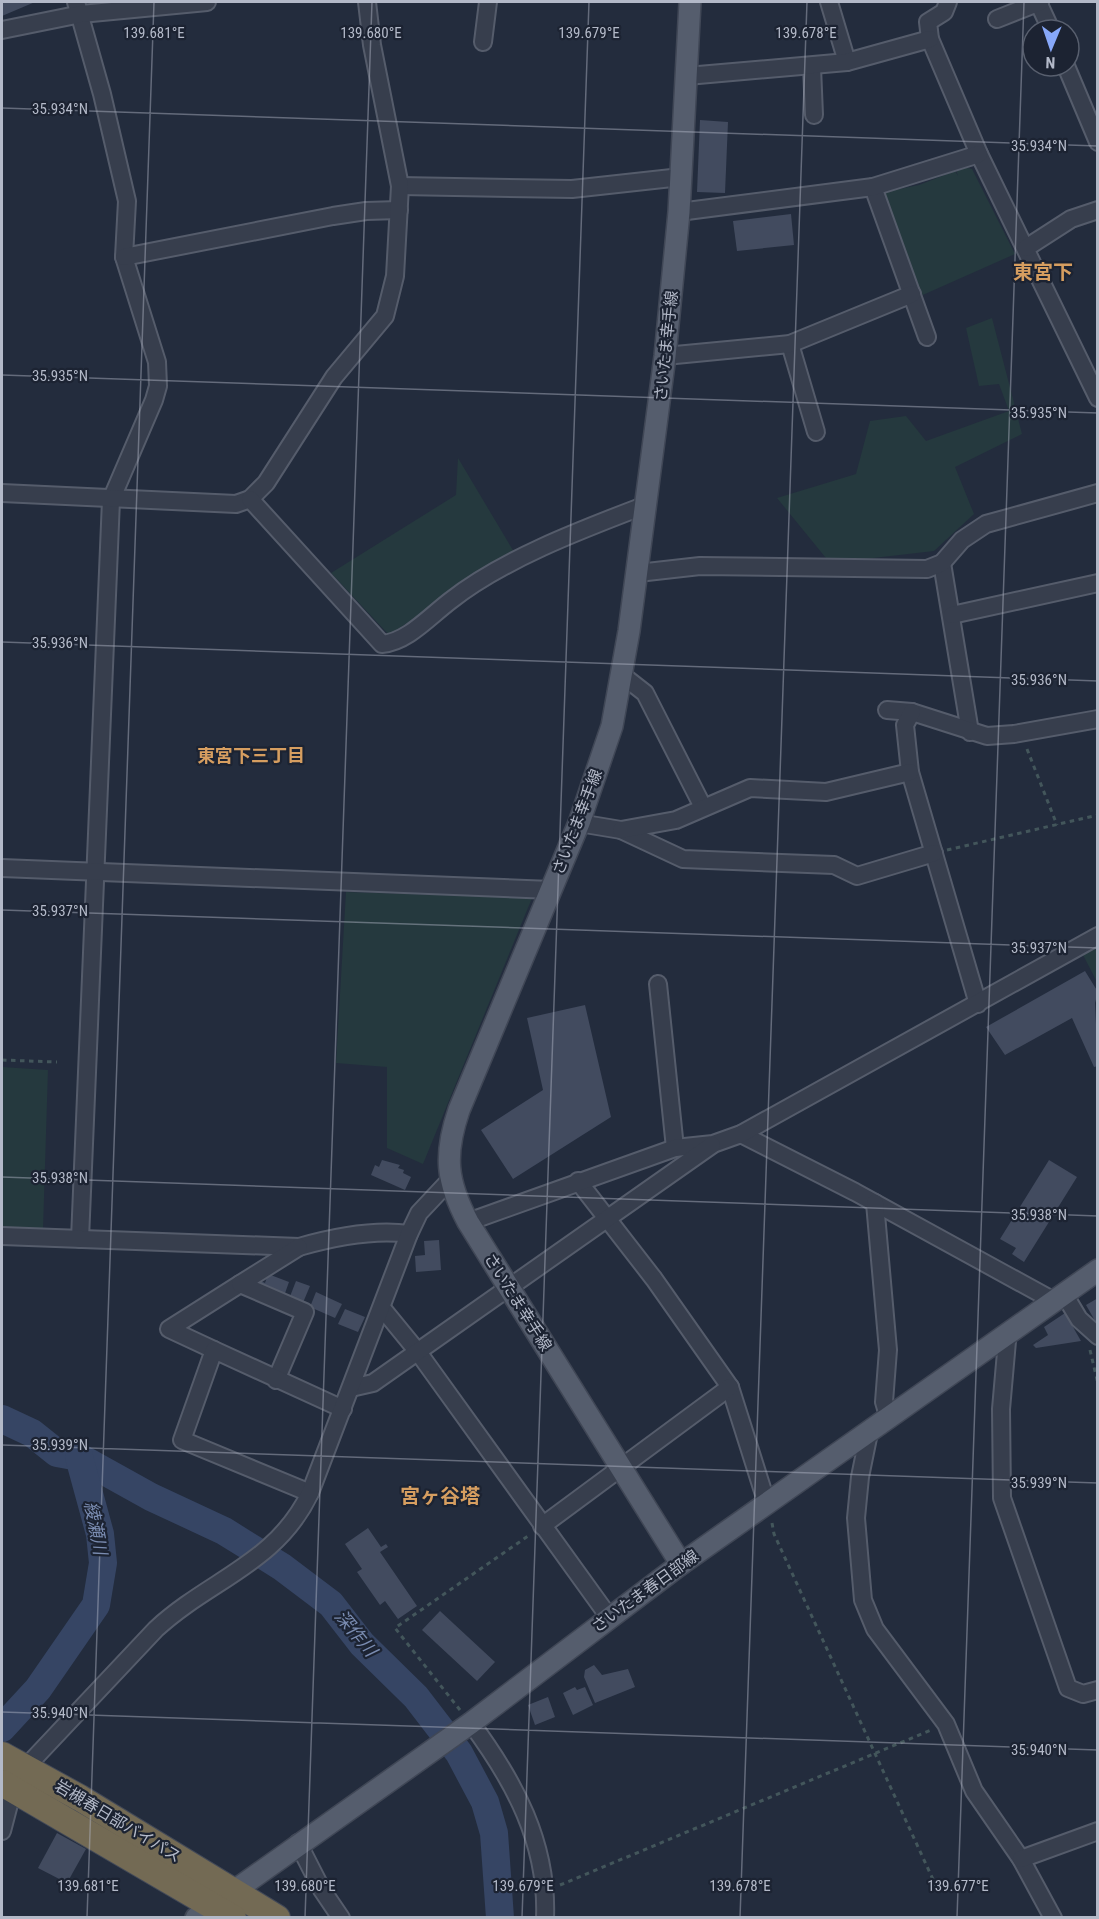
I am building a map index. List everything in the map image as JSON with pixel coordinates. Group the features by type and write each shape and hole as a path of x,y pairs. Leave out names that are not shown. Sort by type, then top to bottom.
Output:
{"highway":[{"name":"岩槻春日部バイパス","path":"10,1770 233,1889 277,1917"},
{"name":"岩槻春日部バイパス","path":"10,1770 214,1913"}],"main road":[{"name":"さいたま幸手線","path":"681,1564 468,1222 450,1180 450,1145 459,1110 579,823 612,726 638,573 665,356 679,212 690,2"},
{"name":"さいたま春日部線","path":"214,1913 233,1889 413,1765 681,1564 1098,1270"}],"street":[{"path":"2,30 78,8 207,2"},
{"path":"2,493 111,500 236,504 250,499 266,483 351,354 385,316 395,276 400,186 372,45 367,2"},
{"path":"483,42 488,2"},
{"path":"829,2 847,62"},
{"path":"948,2 944,12 928,22 930,39 979,154 1098,398"},
{"path":"997,19 1039,2 1046,18"},
{"path":"78,8 127,201 124,257 157,362 158,386 111,500 80,1239"},
{"path":"687,76 813,67 847,62 930,39"},
{"path":"813,67 814,115"},
{"path":"1073,78 1091,107 1098,142"},
{"path":"679,212 873,187 979,154"},
{"path":"400,186 572,189 681,177"},
{"path":"873,187 927,337"},
{"path":"124,257 333,216 399,210"},
{"path":"1026,248 1071,219 1098,210"},
{"path":"665,356 790,344 912,294"},
{"path":"790,344 816,432"},
{"path":"638,573 700,566 927,569 942,563 962,540 986,524 1098,493"},
{"path":"250,499 382,644 396,643 475,584 566,536 646,505"},
{"path":"942,563 970,732"},
{"path":"952,615 1098,583"},
{"path":"622,675 645,693 703,807"},
{"path":"887,710 912,712 987,736 1021,733 1098,718"},
{"path":"912,712 905,725 910,772 978,1004"},
{"path":"621,830 676,820 750,788 826,792 910,772"},
{"path":"579,823 621,830 683,858 834,865 857,876 934,853"},
{"path":"2,868 551,890"},
{"path":"468,1222 675,1148 713,1144 741,1134 1098,936"},
{"path":"658,984 675,1148"},
{"path":"741,1134 1059,1298 1098,1336"},
{"path":"351,1388 373,1383 713,1144"},
{"path":"2,1831 10,1770 164,1621 280,1539 302,1511 410,1234 419,1214 450,1180"},
{"path":"578,1181 654,1279 730,1387 767,1504"},
{"path":"875,1203 888,1350 884,1402 889,1419"},
{"path":"343,1409 169,1329 299,1247 327,1239 355,1235 410,1234"},
{"path":"2,1236 299,1247"},
{"path":"240,1284 305,1312 276,1380"},
{"path":"382,1308 418,1352 609,1617"},
{"path":"1003,1337 1007,1341 1001,1409 1002,1498 1068,1688 1083,1694 1098,1690"},
{"path":"214,1350 182,1440 310,1493"},
{"path":"542,1526 730,1387"},
{"path":"869,1433 860,1477 856,1518 863,1600 875,1629 946,1724 975,1791 1021,1859 1053,1917"},
{"path":"467,1725 524,1808 542,1858 547,1890 546,1917"},
{"path":"1021,1859 1098,1831"},
{"path":"298,1843 322,1890 341,1917"}],"path":[{"path":"1021,733 1056,825"},
{"path":"934,853 1098,815"},
{"path":"2,1060 57,1062"},
{"path":"1085,1324 1098,1384"},
{"path":"767,1504 774,1534 877,1752 936,1886"},
{"path":"467,1725 395,1628 542,1526"},
{"path":"547,1890 946,1724"}],"green space":[{"path":"964,167 972,169 1015,254 916,298 882,198 885,192 919,185 955,171 958,176 956,170"},
{"path":"992,318 1022,434 955,467 974,514 934,551 830,563 777,498 856,474 870,421 906,416 926,441 1009,411 999,384 979,386 966,328"},
{"path":"458,458 514,552 389,635 331,573 456,495"},
{"path":"346,892 532,898 423,1164 387,1148 387,1067 336,1063"},
{"path":"1097,947 1097,982 1082,953"},
{"path":"2,1067 48,1070 43,1229 2,1228"}],"building":[{"path":"2,2 35,2 2,16"},
{"path":"700,120 728,122 725,193 697,192"},
{"path":"791,214 794,245 737,251 733,221"},
{"path":"1085,971 1098,992 1095,1003 1098,1066 1094,1067 1072,1018 1005,1055 986,1027"},
{"path":"585,1005 611,1117 513,1179 481,1130 543,1090 527,1018"},
{"path":"382,1160 400,1165 398,1168 411,1177 405,1190 371,1175 375,1165 379,1167"},
{"path":"1049,1160 1077,1177 1024,1262 1012,1254 1016,1248 1000,1239"},
{"path":"439,1240 441,1270 416,1272 415,1256 425,1255 424,1241"},
{"path":"268,1274 289,1282 284,1296 259,1287 261,1281 265,1283"},
{"path":"296,1281 310,1286 302,1305 289,1299"},
{"path":"316,1292 342,1304 335,1318 310,1307"},
{"path":"1098,1298 1098,1326 1086,1305"},
{"path":"345,1309 365,1317 358,1332 338,1324"},
{"path":"1065,1313 1081,1341 1036,1348 1033,1345 1048,1335 1044,1327"},
{"path":"368,1528 381,1547 386,1544 388,1547 380,1552 417,1606 398,1619 385,1601 380,1605 357,1572 362,1569 345,1544"},
{"path":"440,1611 495,1662 477,1681 422,1630"},
{"path":"594,1665 602,1675 628,1669 635,1687 595,1703 584,1677 585,1670"},
{"path":"575,1687 577,1690 585,1687 593,1705 573,1715 563,1693"},
{"path":"548,1697 555,1717 535,1725 528,1705"},
{"path":"57,1833 86,1849 67,1883 38,1868"}],"waterway":[{"name":"深作川","path":"2,1419 32,1433 57,1453 79,1457 151,1497 224,1531 282,1567 331,1604 362,1644 416,1697 459,1753 485,1802 494,1833 500,1918"},
{"name":"綾瀬川","path":"2,1728 38,1689 96,1605 103,1563 100,1534 79,1457"}],"district":[{"name":"東宮下","path":"1043,272"},
{"name":"東宮下三丁目","path":"251,755"},
{"name":"宮ヶ谷塔","path":"440,1496"}]}
